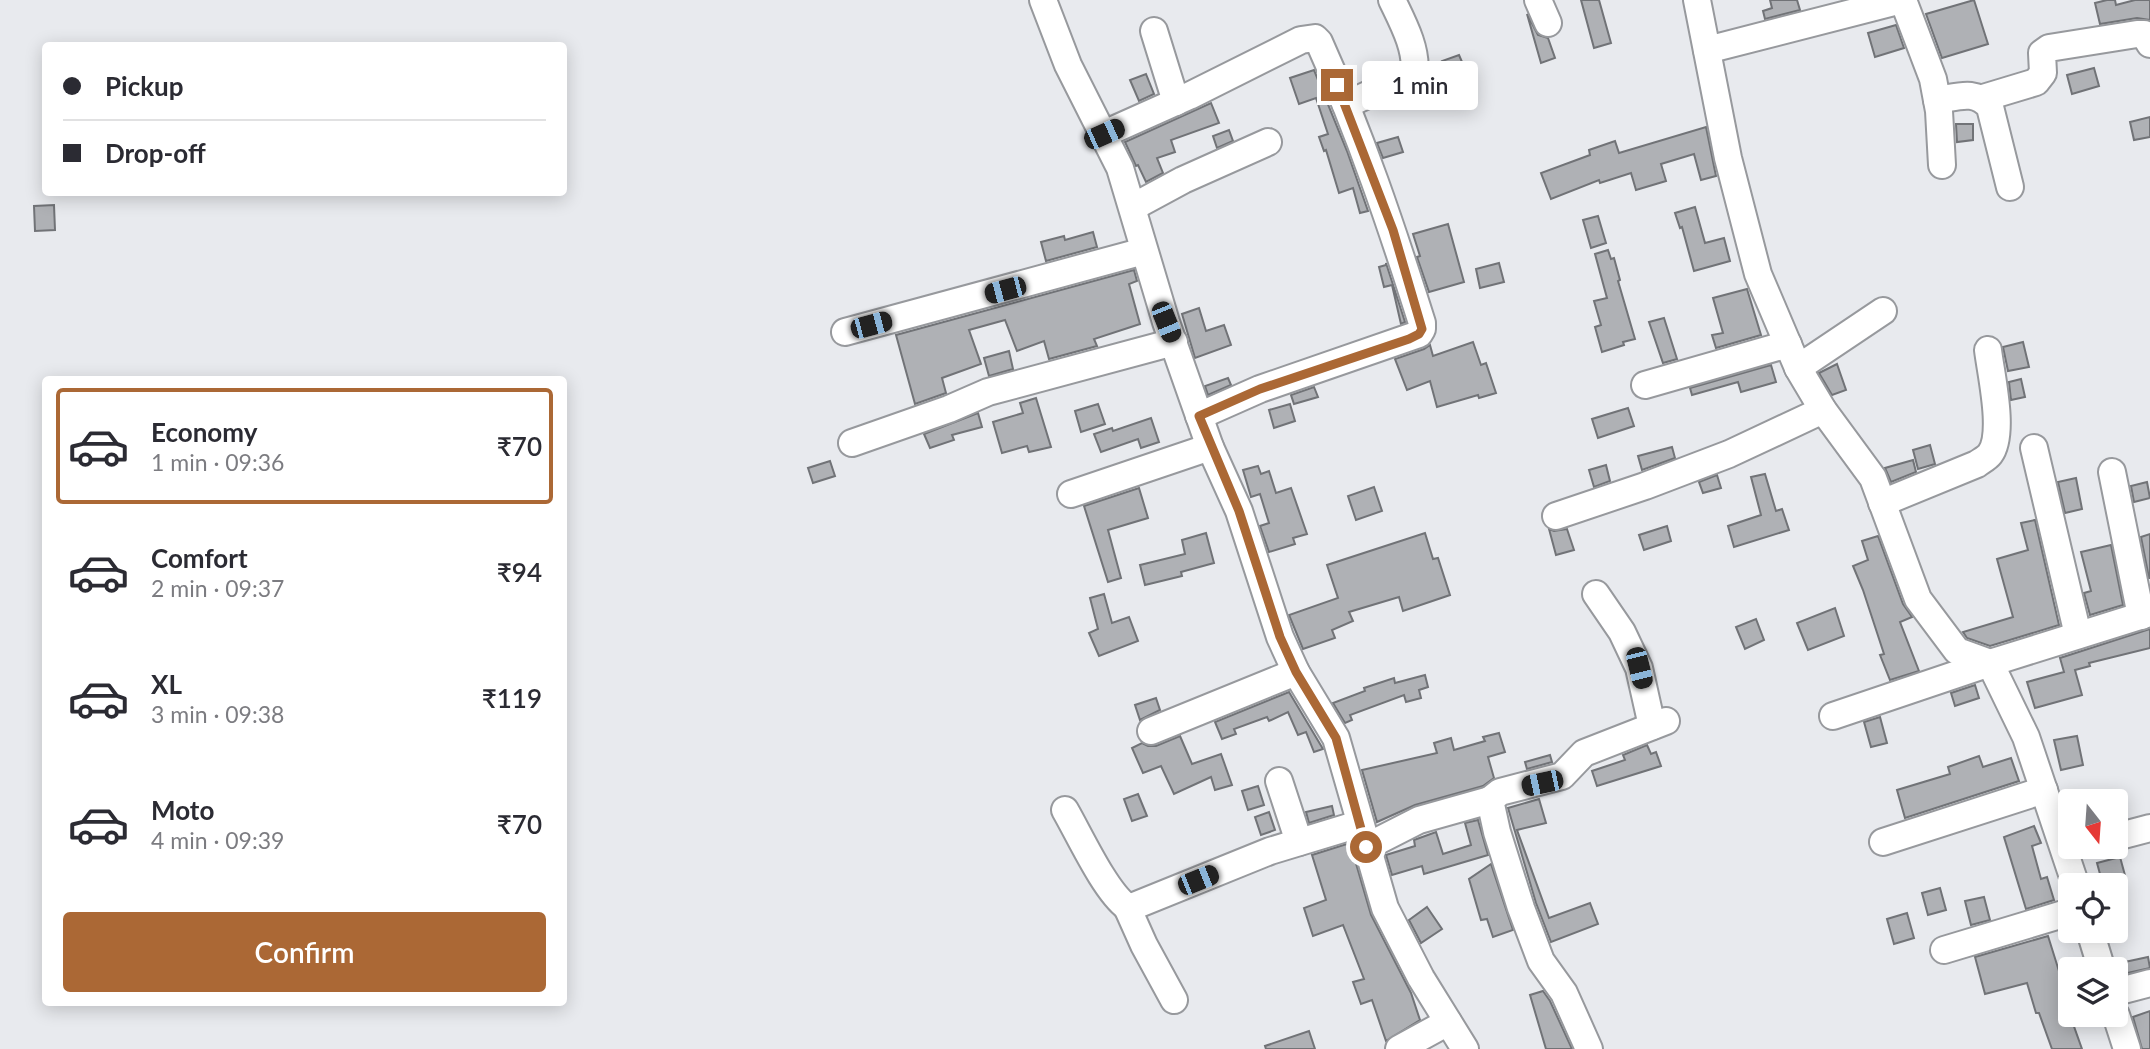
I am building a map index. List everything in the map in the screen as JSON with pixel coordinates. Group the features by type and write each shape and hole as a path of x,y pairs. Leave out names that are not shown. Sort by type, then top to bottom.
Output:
{"street":[{"path":"1043,0 1068,65 1120,168 1144,251 1199,416 1239,511 1280,637 1296,672 1336,738 1362,836 1385,908 1421,978 1465,1049"},
{"path":"1346,105 1414,74 1416,65 1413,51 1392,0"},
{"path":"1697,0 1728,158 1758,274 1793,356 1823,410 1873,478 1918,599 1957,651 1990,663 2026,737 2044,790 2058,818"},
{"path":"1707,50 1902,0 1933,79 1942,165"},
{"path":"1154,31 1176,102"},
{"path":"1937,100 1970,95 1983,98 2036,82 2043,73 2042,53 2049,48 2137,34 2144,34 2150,44"},
{"path":"1104,134 1309,37 1315,38 1346,105 1393,230 1422,329 1419,334 1260,389 1199,416"},
{"path":"1983,98 1994,118 2010,187"},
{"path":"1133,207 1183,180 1268,142"},
{"path":"845,332 1144,251"},
{"path":"1645,385 1793,356 1883,311"},
{"path":"852,443 949,409 988,392 1174,342"},
{"path":"1882,503 1977,464 1990,454 1996,440 1996,423 1988,350"},
{"path":"1556,516 1729,454 1823,410"},
{"path":"1072,494 1210,447"},
{"path":"2034,449 2078,635"},
{"path":"1833,716 2145,614 2112,472"},
{"path":"1127,907 1298,842 1362,836 1490,800 1500,792 1562,776 1584,753 1659,724 1639,668 1622,632 1596,594"},
{"path":"1151,731 1296,672"},
{"path":"1279,781 1298,842"},
{"path":"1883,842 2044,790"},
{"path":"1490,800 1497,832 1541,961 1564,993 1589,1049"},
{"path":"1065,810 1102,876 1119,902 1127,907 1174,1000"},
{"path":"2128,834 2150,828"},
{"path":"1944,950 2058,916"},
{"path":"2128,989 2150,983"},
{"path":"1399,1049 1448,1022"},
{"path":"2120,1027 2127,1049"}],"building":[{"path":"1581,0 1599,0 1611,43 1594,48"},
{"path":"1770,0 1797,0 1800,10 1765,19 1763,11 1772,8"},
{"path":"1974,0 1988,44 1942,58 1926,14"},
{"path":"2115,0 2116,5 2135,0 2150,0 2150,20 2137,18 2100,24 2095,3"},
{"path":"1527,14 1538,35 1548,38 1555,58 1541,63"},
{"path":"1896,25 1904,48 1875,57 1868,33"},
{"path":"1459,55 1465,69 1447,75 1442,61"},
{"path":"2094,68 2099,86 2072,94 2067,75"},
{"path":"1314,70 1368,211 1360,213 1353,188 1339,193 1326,150 1324,151 1319,137 1328,134 1316,98 1299,104 1290,78"},
{"path":"1146,74 1154,94 1139,101 1130,80"},
{"path":"1211,103 1219,123 1171,140 1175,152 1157,158 1163,173 1146,182 1125,142"},
{"path":"2150,117 2150,137 2134,140 2130,122"},
{"path":"1956,124 1973,124 1973,140 1957,142"},
{"path":"1706,127 1716,176 1701,180 1694,154 1661,164 1666,181 1636,190 1631,173 1600,183 1599,180 1551,199 1541,173 1590,155 1589,150 1615,141 1619,153"},
{"path":"1229,130 1233,141 1217,148 1213,136"},
{"path":"1398,137 1403,152 1383,158 1377,143"},
{"path":"54,205 55,230 35,231 34,206"},
{"path":"1695,207 1705,243 1724,238 1730,261 1694,271 1682,227 1680,228 1675,213"},
{"path":"1598,216 1606,243 1591,248 1583,220"},
{"path":"1448,224 1464,282 1429,292 1417,257 1420,256 1413,234"},
{"path":"1093,232 1097,247 1046,261 1041,242 1064,236 1065,240"},
{"path":"1608,250 1611,259 1614,258 1635,339 1602,352 1595,327 1601,325 1594,301 1607,298 1595,254"},
{"path":"1386,263 1405,322 1401,324 1392,285 1384,287 1379,267"},
{"path":"1499,263 1504,282 1480,288 1476,269"},
{"path":"1134,270 1137,281 1129,284 1140,324 1094,339 1097,346 1049,359 1044,341 1017,351 1005,320 969,330 981,364 942,378 946,393 915,404 896,335"},
{"path":"1747,289 1761,335 1716,348 1712,335 1723,333 1713,298"},
{"path":"1199,308 1206,331 1224,325 1231,345 1195,358 1182,314"},
{"path":"1664,318 1677,359 1663,363 1649,322"},
{"path":"1473,342 1481,365 1486,363 1496,393 1479,398 1478,395 1437,407 1430,381 1407,390 1395,359 1430,345 1433,356"},
{"path":"2023,342 2029,367 2008,371 2003,347"},
{"path":"1009,351 1013,369 989,376 984,358"},
{"path":"1837,364 1846,390 1832,395 1819,373"},
{"path":"1771,365 1776,382 1741,392 1738,382 1692,395 1690,388"},
{"path":"1228,378 1231,385 1208,395 1205,386"},
{"path":"2021,379 2025,397 2011,400 2009,382"},
{"path":"1314,387 1318,397 1294,404 1291,395"},
{"path":"1036,398 1051,447 1029,452 1027,446 1002,453 993,422 1023,413 1020,403"},
{"path":"1098,404 1105,424 1081,432 1075,411"},
{"path":"1290,404 1295,421 1274,428 1269,410"},
{"path":"1628,408 1634,426 1598,438 1592,419"},
{"path":"978,413 982,427 952,435 954,440 930,448 924,434"},
{"path":"1151,418 1159,442 1141,448 1138,439 1101,452 1094,434 1112,428 1113,431"},
{"path":"1930,445 1935,464 1918,469 1913,450"},
{"path":"1672,447 1675,458 1642,470 1638,456"},
{"path":"1913,460 1916,472 1891,482 1885,468"},
{"path":"830,461 835,476 813,483 808,468"},
{"path":"1606,465 1610,481 1594,487 1589,470"},
{"path":"1258,466 1261,474 1269,471 1276,493 1291,488 1307,534 1293,538 1295,544 1269,552 1260,526 1269,523 1260,494 1251,497 1243,470"},
{"path":"1765,474 1776,511 1782,509 1789,530 1734,547 1728,526 1761,515 1751,477"},
{"path":"1717,475 1721,488 1703,493 1699,482"},
{"path":"2076,478 2082,509 2065,513 2058,482"},
{"path":"2147,482 2150,498 2134,502 2131,486"},
{"path":"1374,487 1382,511 1356,520 1348,496"},
{"path":"1139,488 1148,518 1108,530 1121,578 1108,582 1084,506"},
{"path":"2035,520 2059,625 1990,646 1967,638 1963,632 2013,617 1997,559 2028,550 2021,523"},
{"path":"1667,526 1671,541 1644,550 1639,535"},
{"path":"1549,529 1567,529 1574,550 1556,555"},
{"path":"1206,533 1214,563 1181,572 1182,576 1145,585 1140,565 1185,554 1182,540"},
{"path":"1425,533 1433,559 1438,558 1450,595 1403,611 1399,597 1349,612 1353,621 1332,630 1335,638 1303,649 1289,615 1338,598 1327,565"},
{"path":"2150,534 2150,578 2149,578 2141,537"},
{"path":"1878,536 1903,604 1912,617 1900,622 1919,671 1890,680 1880,655 1884,654 1853,566 1868,560 1862,541"},
{"path":"2111,545 2123,605 2090,615 2084,593 2091,591 2081,552"},
{"path":"1104,594 1112,623 1129,617 1138,641 1099,656 1089,633 1098,629 1090,598"},
{"path":"1835,608 1844,636 1808,650 1797,623"},
{"path":"1756,619 1764,640 1745,649 1736,627"},
{"path":"2150,629 2150,648 2089,663 2090,666 2075,670 2082,695 2035,708 2027,682 2064,672 2060,658"},
{"path":"1425,675 1428,687 1419,690 1421,698 1406,702 1404,695 1350,715 1352,720 1345,723 1333,703 1365,691 1364,688 1394,678 1395,683"},
{"path":"1975,685 1979,698 1955,706 1951,693"},
{"path":"1289,692 1323,749 1314,752 1306,732 1298,735 1288,712 1269,721 1267,717 1234,729 1236,734 1222,739 1215,722"},
{"path":"1156,698 1160,710 1140,720 1135,705"},
{"path":"1880,717 1887,743 1871,747 1864,722"},
{"path":"1499,733 1505,752 1488,757 1494,778 1483,786 1415,805 1377,822 1362,770 1437,753 1434,743 1451,738 1454,750 1485,741 1483,737"},
{"path":"1180,736 1192,764 1221,754 1232,785 1215,790 1211,777 1174,794 1161,766 1143,773 1132,748 1142,743 1156,746"},
{"path":"2077,736 2083,765 2061,770 2054,740"},
{"path":"1647,745 1651,754 1656,752 1661,766 1597,786 1592,771 1625,760 1623,755"},
{"path":"1550,755 1552,762 1527,769 1525,762"},
{"path":"1979,756 1983,767 2011,758 2019,781 1905,818 1897,790 1950,774 1948,767"},
{"path":"1258,786 1264,805 1248,810 1242,791"},
{"path":"1138,794 1147,816 1132,821 1124,799"},
{"path":"1539,799 1546,823 1517,830 1549,918 1590,903 1598,924 1551,942 1536,903 1508,808"},
{"path":"1332,806 1334,815 1309,823 1306,812"},
{"path":"1269,812 1275,830 1261,835 1255,817"},
{"path":"1478,820 1488,855 1424,874 1422,866 1392,875 1386,855 1415,846 1414,840 1436,832 1443,854 1471,845 1465,823"},
{"path":"2034,826 2041,843 2032,846 2041,879 2047,877 2054,900 2026,909 2004,837"},
{"path":"1350,843 1371,915 1411,993 1420,1020 1386,1041 1372,1000 1361,1004 1353,982 1364,979 1343,925 1313,936 1304,908 1326,900 1312,855"},
{"path":"2121,859 2124,873 2100,873 2097,863"},
{"path":"1491,864 1513,930 1493,937 1487,919 1481,920 1469,879"},
{"path":"1940,888 1946,910 1928,915 1922,893"},
{"path":"1984,897 1990,920 1971,925 1965,901"},
{"path":"1427,907 1442,929 1421,943 1409,920"},
{"path":"1907,913 1914,938 1894,944 1887,919"},
{"path":"2048,936 2058,968 2058,1027 2074,1027 2082,1049 2052,1049 2039,1013 2036,1013 2027,983 1985,994 1975,957"},
{"path":"2148,957 2150,968 2128,973 2128,961"},
{"path":"1543,991 1572,1049 1546,1049 1530,995"},
{"path":"2150,1011 2150,1049 2142,1049 2133,1017"},
{"path":"1309,1031 1315,1049 1266,1049 1265,1046"}],"route":[{"path":"1337,85 1393,230 1422,329 1419,334 1409,339 1260,389 1199,416 1239,511 1280,637 1296,672 1336,738 1366,847"}]}
